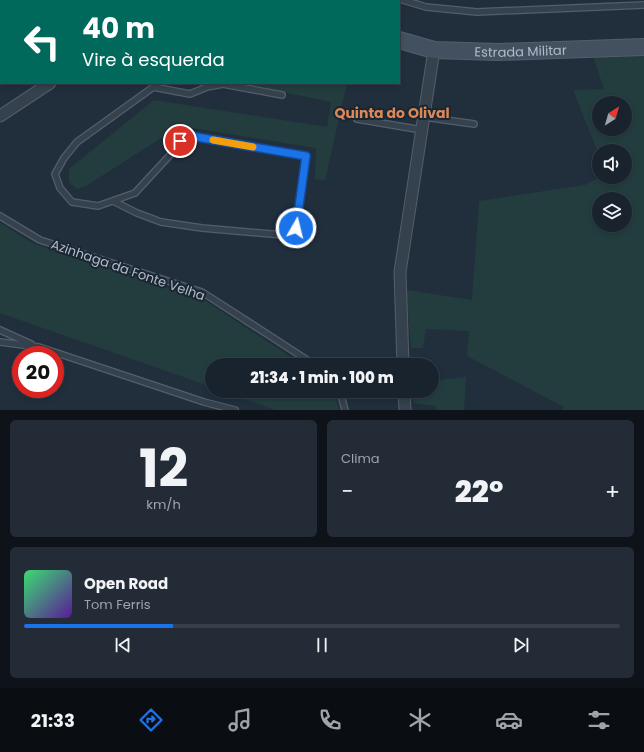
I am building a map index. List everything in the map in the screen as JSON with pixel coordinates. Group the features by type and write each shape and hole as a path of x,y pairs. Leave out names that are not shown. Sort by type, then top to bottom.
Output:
{"street":[{"name":"Estrada Militar","path":"400,40 434,50 498,52 644,47"},
{"path":"403,358 400,272 434,50"},
{"path":"0,116 48,84"},
{"path":"404,398 405,410"}],"lane":[{"path":"403,0 426,7 477,12 644,5"},
{"path":"113,201 137,213 161,222 202,228 283,235 296,228 306,156 191,136 180,141 171,154 135,193 98,206 72,202 60,188 55,174 64,158 77,142 158,84"},
{"path":"153,87 190,94 207,87 223,84 282,95"},
{"path":"424,117 474,124"},
{"path":"357,119 422,130"},
{"name":"Azinhaga da Fonte Velha","path":"0,216 40,240 202,292 304,358"},
{"path":"0,330 37,346"},
{"path":"0,342 31,346"},
{"path":"64,355 204,402 235,410"},
{"path":"342,398 345,410"}],"green space":[{"path":"644,54 644,410 562,410 564,407 467,356 469,331 426,329 423,348 411,348 406,290 472,300 479,201 585,185 592,181 592,184 632,184 632,144 595,144 573,90 604,89 593,56"},
{"path":"245,84 347,84 325,180 315,179 316,148 180,126 86,186 77,189 69,182 69,169 154,100 327,127 331,102"},
{"path":"0,223 34,244 204,300 292,358 205,358 205,385 0,313"},
{"path":"466,377 464,410 437,410 436,406 413,403 413,398 439,398 439,380"},
{"path":"242,398 335,398 339,410 275,410"}],"slow traffic":[{"path":"213,140 253,147"}],"district":[{"name":"Quinta do Olival","path":"392,113"}],"route":[{"path":"180,141 191,136 306,156 296,228"}]}
